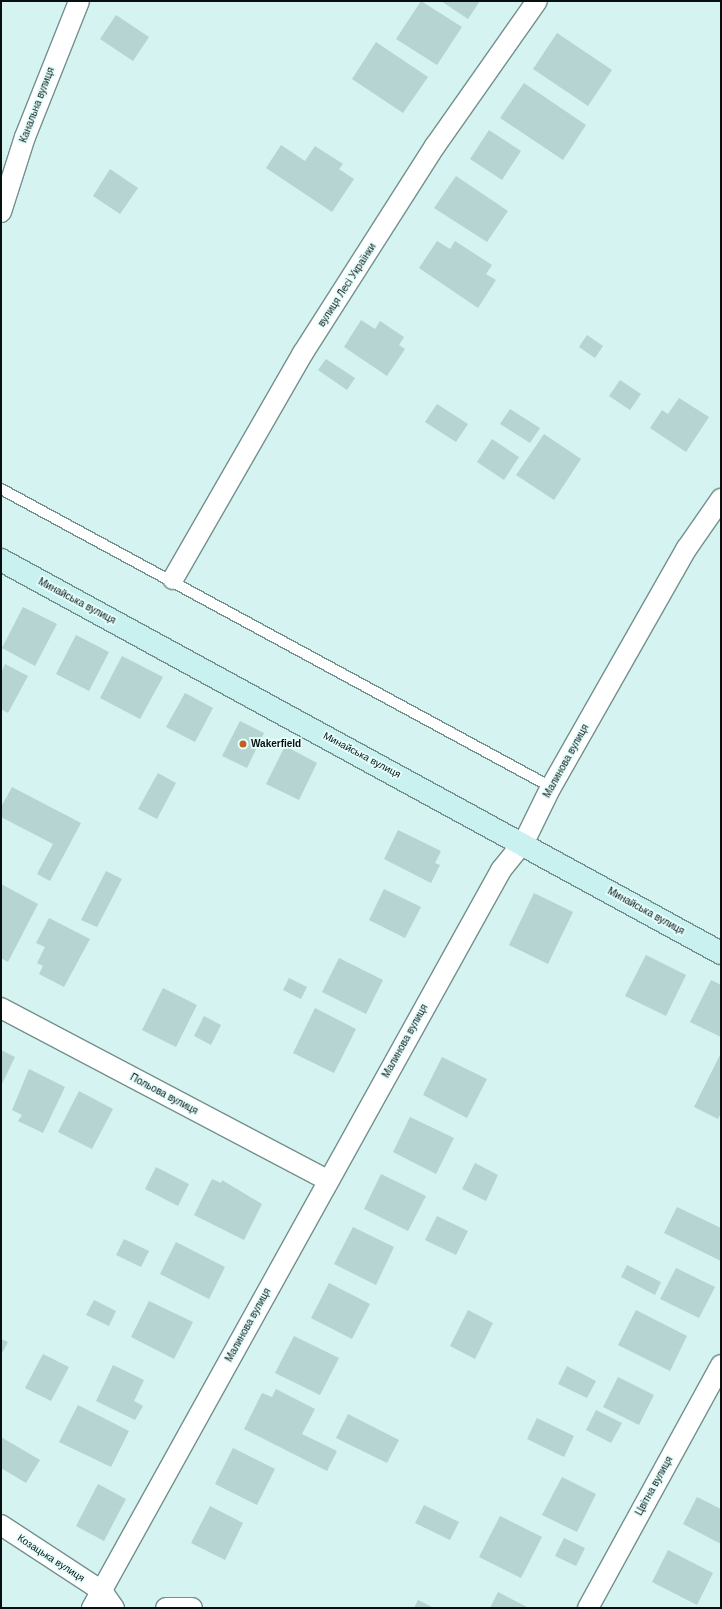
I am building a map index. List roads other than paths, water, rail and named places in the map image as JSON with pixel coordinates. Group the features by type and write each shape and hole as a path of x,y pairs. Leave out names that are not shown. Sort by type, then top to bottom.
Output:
{"street":[{"name":"Канальна вулиця","path":"1,212 24,137 79,1"},
{"name":"вулиця Лесі Українки","path":"173,579 303,353 435,146 537,1"},
{"name":"Малинова вулиця","path":"97,1600 327,1180 502,870 524,842 551,787 687,548 721,499"},
{"name":"Минайська вулиця","path":"1,560 524,842 721,953"},
{"name":"Польова вулиця","path":"1,1008 327,1180"},
{"name":"Цвітна вулиця","path":"588,1608 721,1365"},
{"name":"Козацька вулиця","path":"1,1525 97,1600"},
{"path":"97,1600 114,1608"},
{"path":"166,1608 192,1608"}],"lane":[{"path":"1,489 173,579 551,787"}],"place":[{"name":"Wakerfield","path":"243,744"}]}
